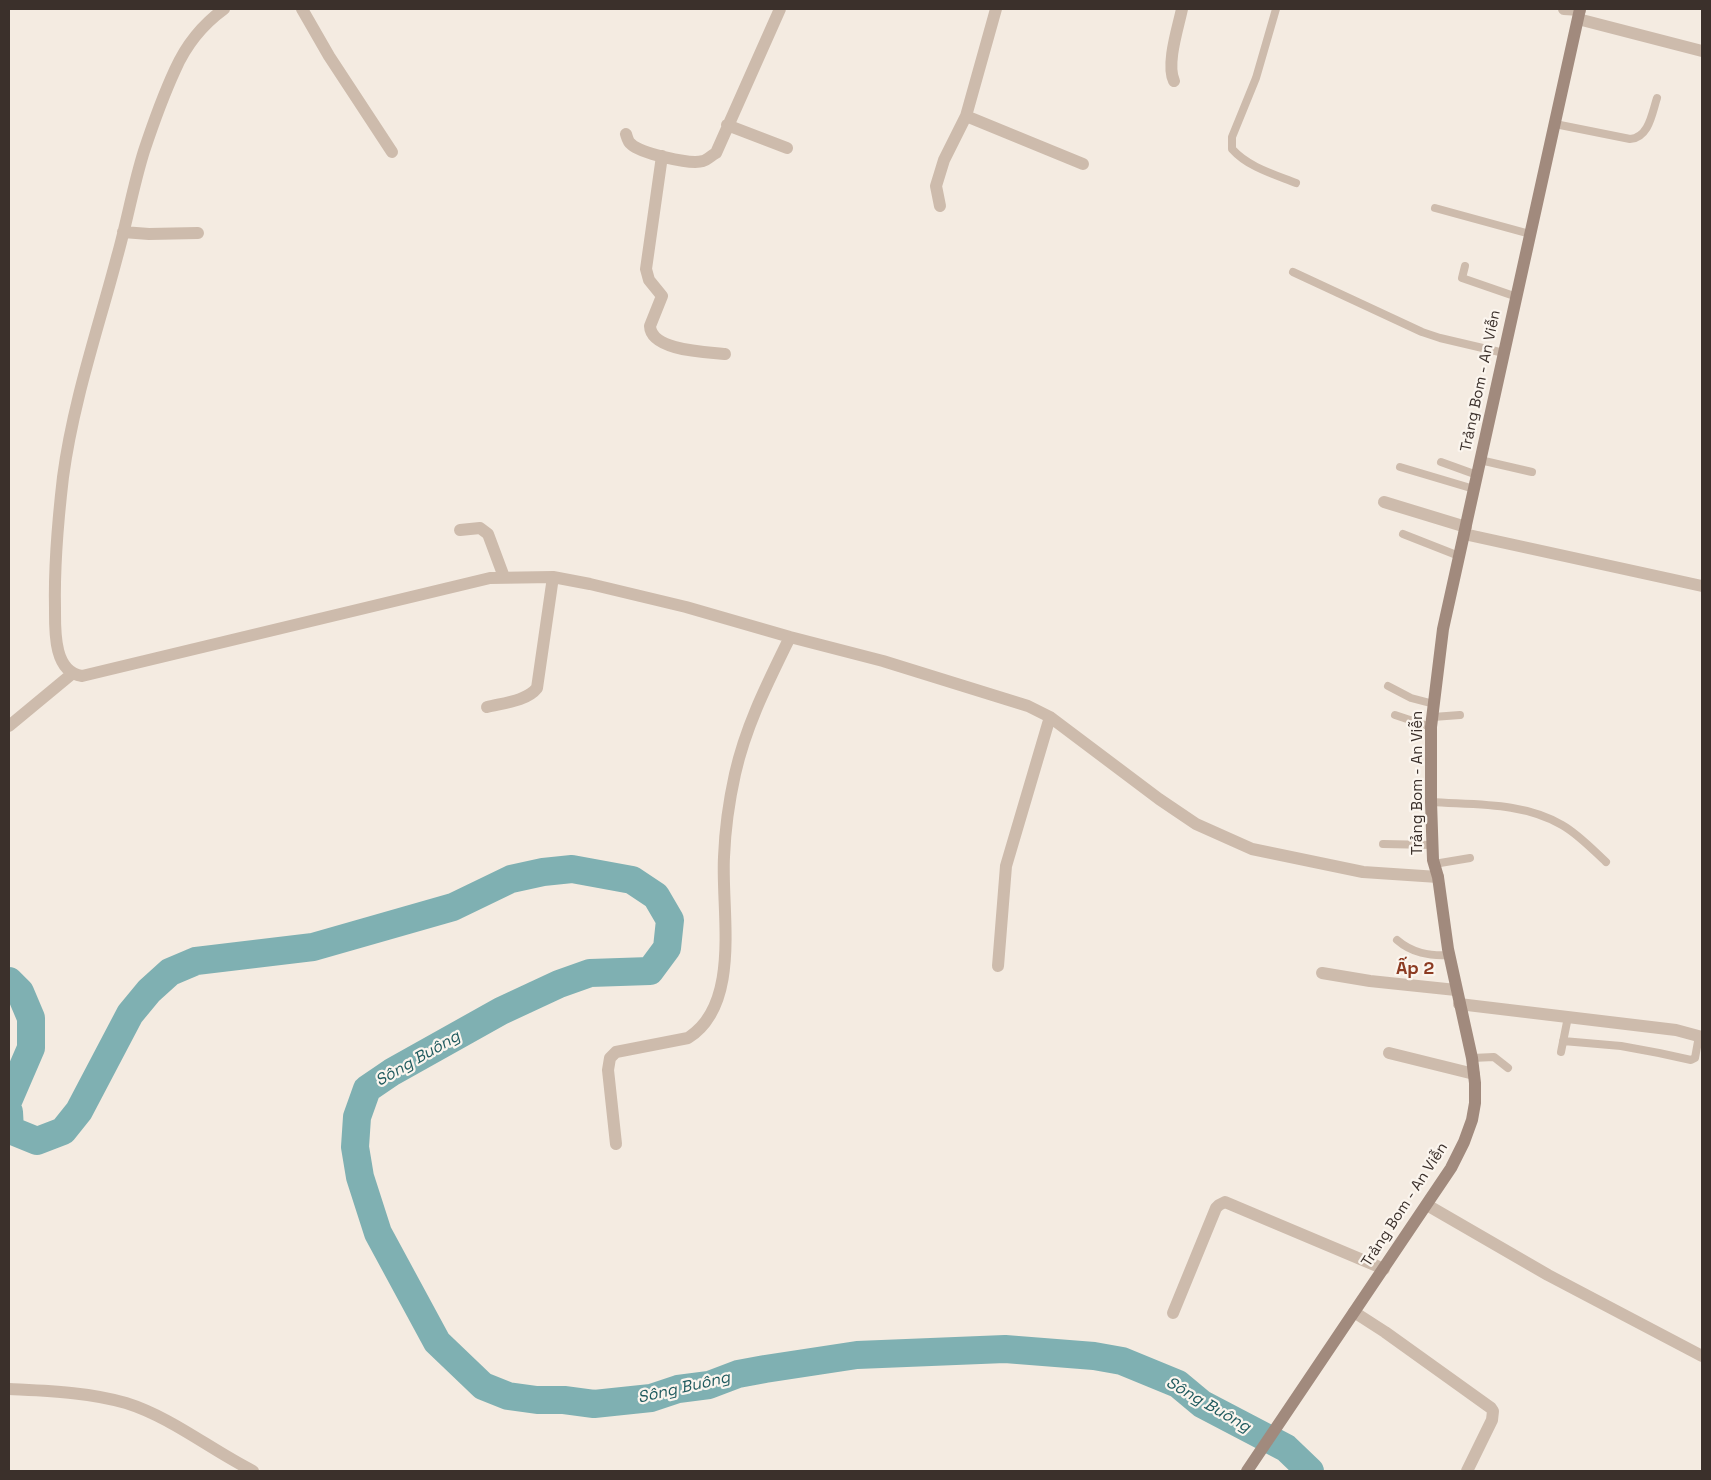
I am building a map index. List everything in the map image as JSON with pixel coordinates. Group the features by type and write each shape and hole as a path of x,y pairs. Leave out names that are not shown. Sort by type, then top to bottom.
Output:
{"main road":[{"name":"Trảng Bom - An Viễn","path":"1247,1471 1451,1168 1472,1120 1474,1074 1472,1058 1449,955 1433,845 1431,802 1432,716 1443,630 1579,13"}],"street":[{"path":"224,9 210,19 194,36 175,70 144,151 85,374 63,476 54,582 55,625 60,656 63,663 73,673 82,676 490,578 553,577 686,607 883,661 1028,706 1050,717 1159,800 1196,824 1252,849 1363,872 1436,870"},
{"path":"302,9 328,56 392,152"},
{"path":"626,134 629,144 641,151 662,156 693,162 703,161 716,153 780,9"},
{"path":"940,206 936,186 944,160 966,116 996,9"},
{"path":"1174,81 1171,70 1172,58 1182,9"},
{"path":"1564,9 1702,51"},
{"path":"966,116 1083,164"},
{"path":"727,125 787,148"},
{"path":"662,156 646,269 649,280 662,296 650,330 655,338 662,343 676,348 726,354"},
{"path":"123,232 149,234 198,233"},
{"path":"1384,502 1465,531 1702,586"},
{"path":"460,530 480,528 488,534 504,577"},
{"path":"488,707 527,697 537,688 553,577"},
{"path":"616,1144 608,1070 610,1058 616,1052 688,1038 697,1033 710,1015 722,984 725,967 726,933 724,858 735,777 756,708 790,637"},
{"path":"9,726 73,673"},
{"path":"998,966 1006,866 1050,717"},
{"path":"1322,973 1370,981 1456,990"},
{"path":"1459,1004 1676,1030 1701,1036"},
{"path":"1388,1053 1474,1074"},
{"path":"1173,1313 1216,1208 1226,1202 1384,1269"},
{"path":"1427,1205 1534,1268 1702,1356"},
{"path":"1354,1312 1491,1408 1493,1411 1492,1420 1467,1471"},
{"path":"9,1389 92,1396 126,1404 160,1418 253,1471"}],"lane":[{"path":"1276,9 1256,78 1232,137 1232,149 1238,156 1256,167 1296,183"},
{"path":"1555,124 1636,139 1646,131 1657,98"},
{"path":"1435,208 1530,234"},
{"path":"1458,286 1466,266"},
{"path":"1293,272 1422,332 1504,353"},
{"path":"1462,278 1517,297"},
{"path":"1480,460 1532,472"},
{"path":"1441,462 1477,475"},
{"path":"1400,466 1474,489"},
{"path":"1403,534 1459,556"},
{"path":"1388,686 1411,698 1432,716"},
{"path":"1395,715 1460,715"},
{"path":"1431,802 1509,807 1550,818 1564,826 1606,862"},
{"path":"1383,844 1433,845"},
{"path":"1436,870 1470,858"},
{"path":"1397,940 1414,951 1432,956 1449,955"},
{"path":"1561,1052 1568,1017"},
{"path":"1563,1041 1621,1046 1659,1052 1691,1060 1695,1058 1701,1036"},
{"path":"1472,1058 1494,1057 1508,1068"}],"waterway":[{"name":"Sông Buông","path":"9,1112 10,1130 37,1141 63,1131 79,1111 130,1014 149,991 170,972 196,961 313,947 453,907 511,879 543,872 572,869 632,880 656,896 670,920 667,948 650,971 590,973 559,984 501,1011 392,1072 367,1089 357,1117 355,1147 360,1177 378,1233 437,1342 483,1386 508,1396 594,1404 651,1398 678,1389 709,1385 738,1374 857,1355 1005,1349 1094,1356 1122,1361 1178,1384 1202,1404 1286,1448 1310,1471"},
{"name":"Sông Buông","path":"9,981 20,992 31,1018 31,1048 9,1099"}],"district":[{"name":"Ấp 2","path":"1415,969"}]}
